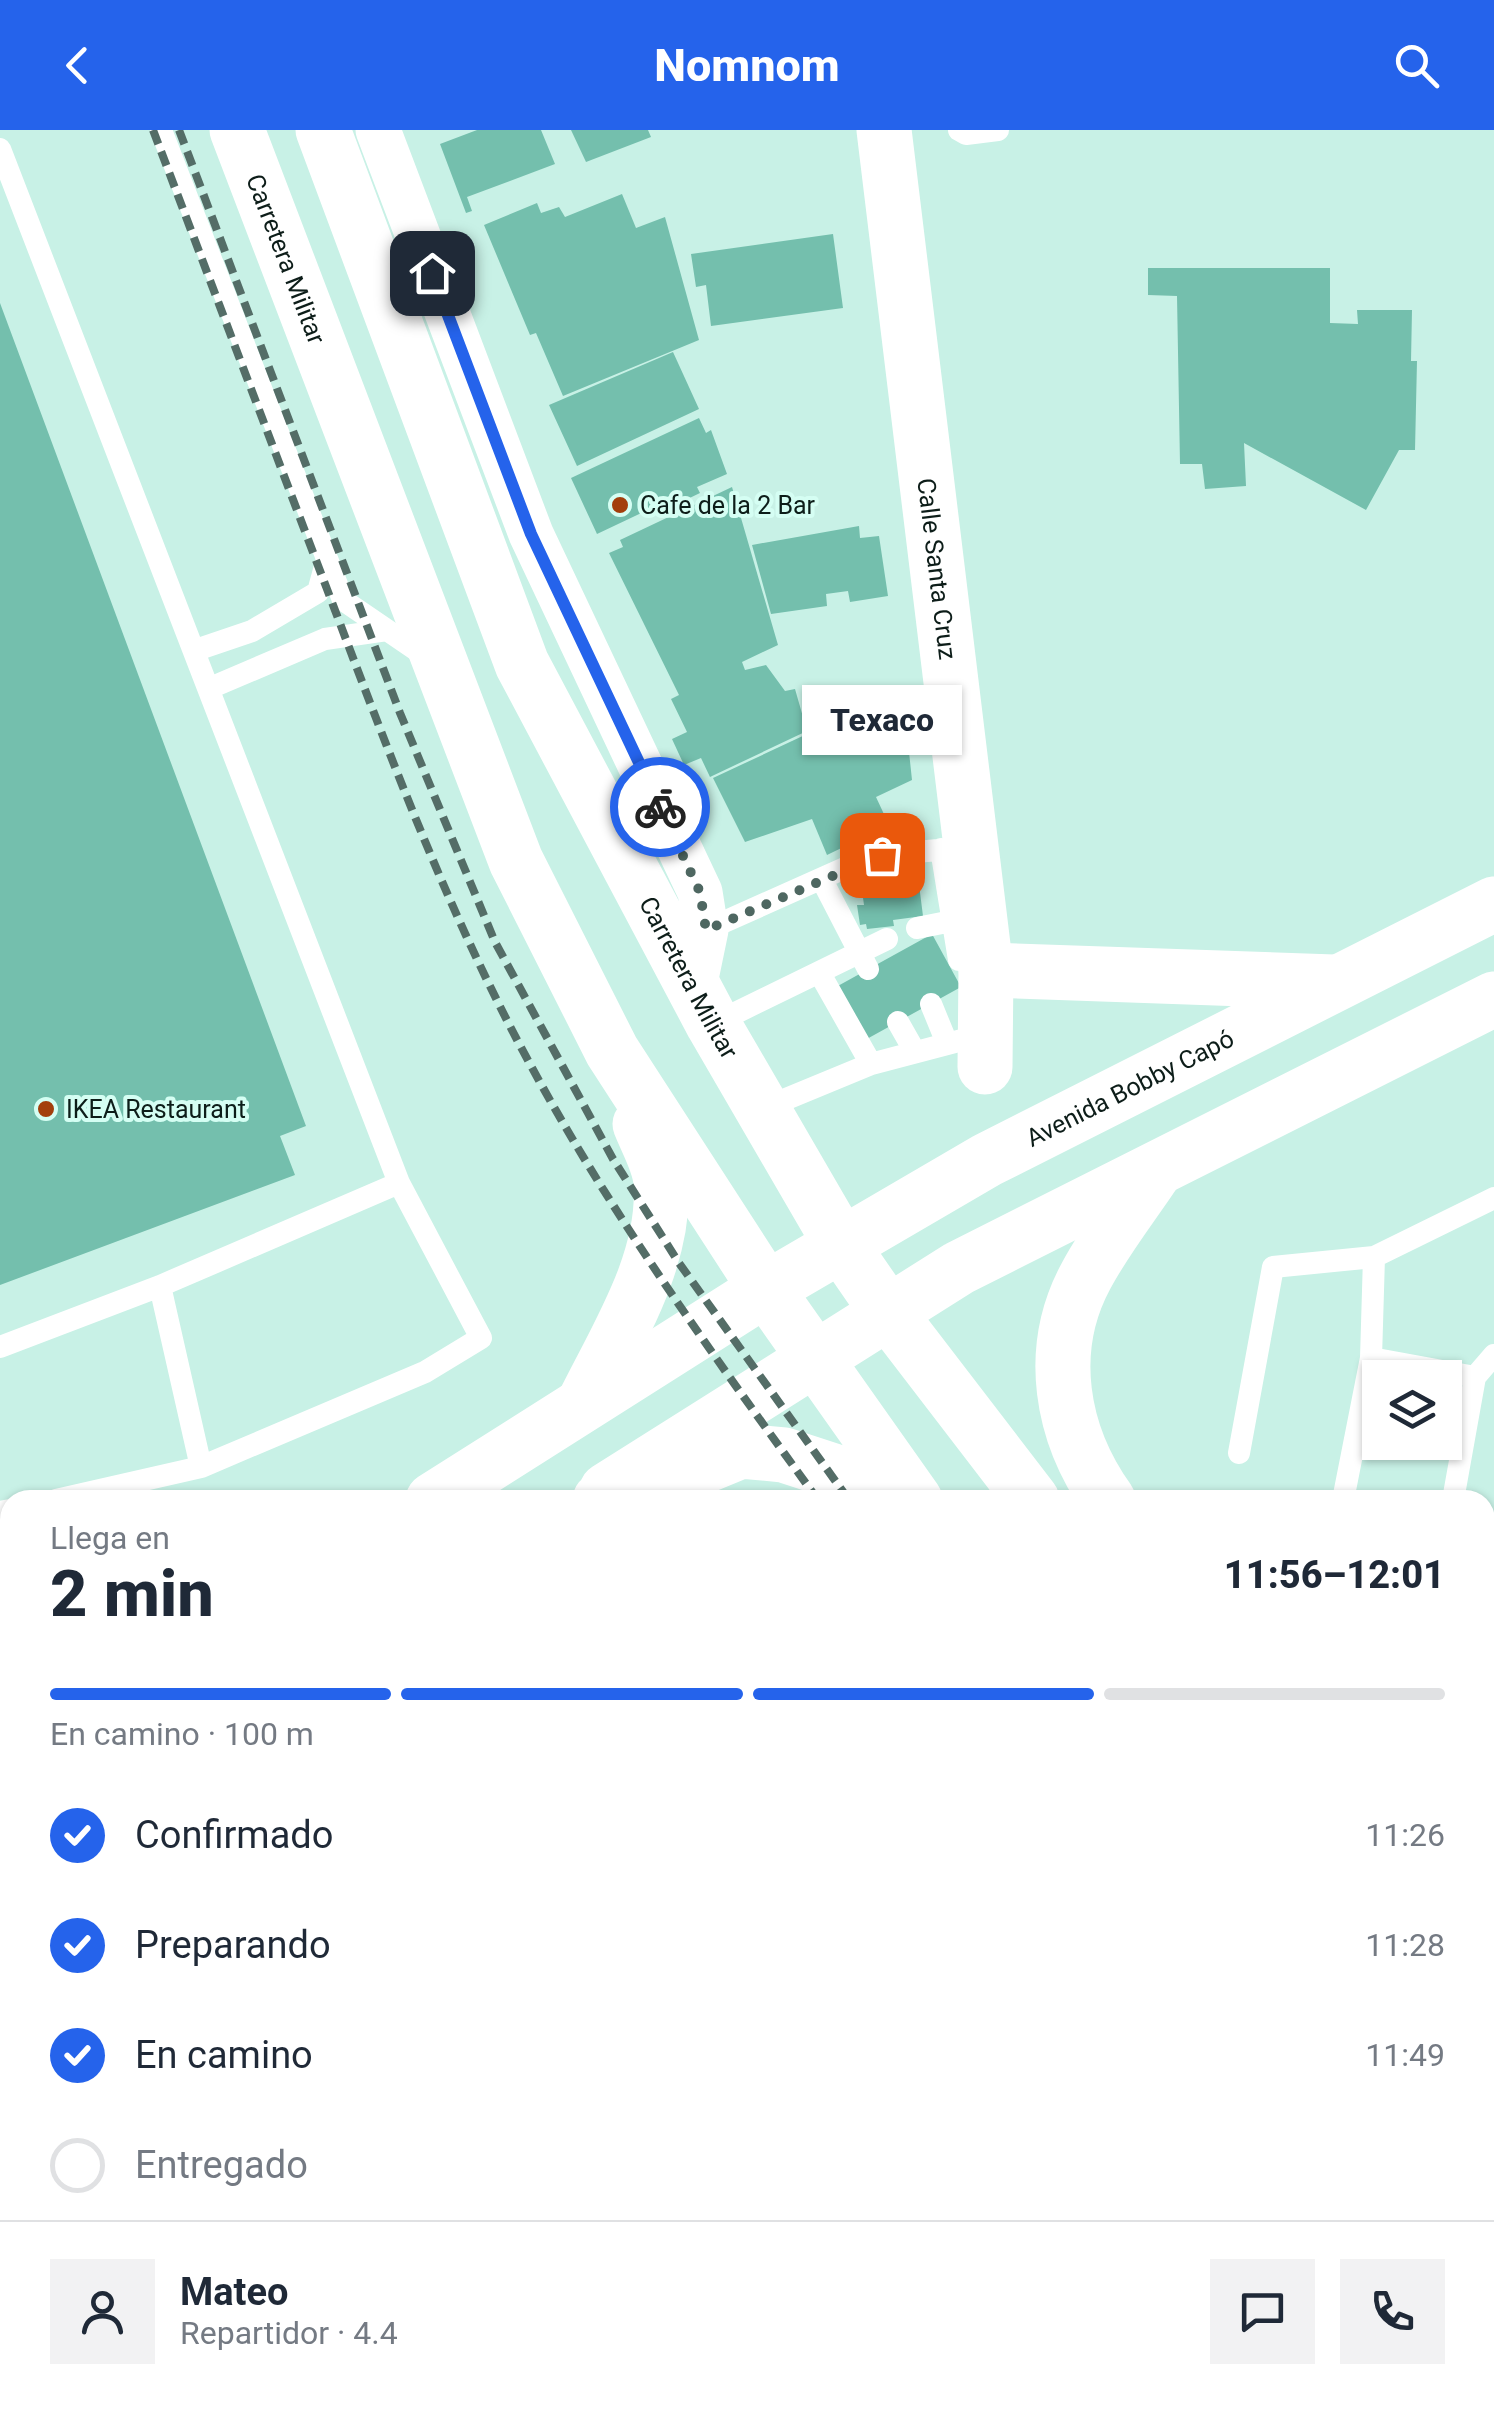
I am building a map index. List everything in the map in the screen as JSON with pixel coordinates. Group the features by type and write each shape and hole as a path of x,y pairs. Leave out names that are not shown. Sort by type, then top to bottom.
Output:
{"main road":[{"name":"Carretera Militar","path":"236,130 516,861 612,1051 815,1358 908,1490"},
{"name":"Carretera Militar","path":"323,130 522,664 704,1006 842,1246 886,1311 1024,1490"},
{"name":"Calle Santa Cruz","path":"884,130 956,848 966,918 986,970 972,1045"},
{"name":"Avenida Bobby Capó","path":"449,1490 770,1288 987,1160 1494,904"},
{"path":"986,970 1337,982"},
{"path":"608,1490 959,1268 1494,999"},
{"path":"584,1403 640,1290 658,1233 662,1180 612,1051"},
{"path":"1101,1490 1084,1466 1069,1427 1062,1362 1085,1278 1154,1172"},
{"path":"638,1490 741,1451 784,1455 833,1472 868,1490"}],"street":[{"path":"378,130 531,534 700,892 706,930 704,1006"},
{"path":"784,1455 808,1490"}],"lane":[{"path":"161,130 343,600 438,665"},
{"path":"960,130 966,134 998,130"},
{"path":"0,149 399,1183 480,1338 425,1372 201,1467 100,1490"},
{"path":"196,650 252,631 318,592 327,559"},
{"path":"210,688 325,639 387,630"},
{"path":"706,930 882,855 956,848"},
{"path":"822,880 864,961"},
{"path":"917,928 966,918 972,1045"},
{"path":"704,1006 864,961 887,939"},
{"path":"819,972 871,1064"},
{"path":"931,1004 972,1045"},
{"path":"898,1022 915,1052"},
{"path":"762,1109 871,1064 915,1052 972,1045"},
{"path":"0,1348 160,1286 399,1183"},
{"path":"1239,1453 1273,1267 1374,1257 1494,1198"},
{"path":"1345,1490 1371,1358 1374,1257"},
{"path":"160,1286 201,1467"},
{"path":"1455,1490 1475,1377 1494,1355"},
{"path":"1371,1358 1475,1377"}],"building":[{"path":"477,130 541,130 555,164 467,197 472,211 466,213 440,144"},
{"path":"571,130 648,130 651,137 586,162"},
{"path":"622,194 636,228 665,217 699,340 563,396 536,333 530,335 484,225 537,203 541,213 559,207 565,217"},
{"path":"833,234 843,308 711,326 706,285 696,287 691,254"},
{"path":"1148,268 1330,268 1330,323 1358,324 1357,310 1412,310 1411,361 1417,361 1415,450 1399,450 1366,510 1244,443 1246,486 1205,489 1202,464 1180,464 1177,296 1148,295"},
{"path":"0,303 306,1126 280,1136 295,1175 0,1285"},
{"path":"673,352 699,409 577,466 549,405"},
{"path":"699,418 706,433 711,430 727,474 697,487 700,493 675,505 673,498 597,534 571,478"},
{"path":"732,487 778,645 742,662 745,670 766,665 785,691 795,689 807,731 710,777 701,758 684,765 672,739 687,732 671,699 679,695 609,553 623,547 620,540"},
{"path":"859,526 860,538 879,536 888,596 850,602 848,591 826,594 827,606 771,614 752,545"},
{"path":"897,692 904,705 912,780 876,797 889,825 827,855 812,819 745,842 713,778"},
{"path":"917,869 923,916 893,920 894,926 867,929 866,924 860,925 857,905 864,905 860,876"},
{"path":"932,934 961,987 865,1040 836,987"}],"railway":[{"path":"153,130 400,780 501,1008 562,1121 631,1232 811,1490"},
{"path":"179,130 400,713 495,942 613,1159 679,1263 842,1490"}],"way so far":[{"path":"660,807 700,892 706,930 882,855"}],"place":[{"name":"Cafe de la 2 Bar","path":"620,505"},
{"name":"Texaco","path":"882,855"},
{"name":"IKEA Restaurant","path":"46,1109"}],"route":[{"path":"432,273 531,534 660,807"}]}
